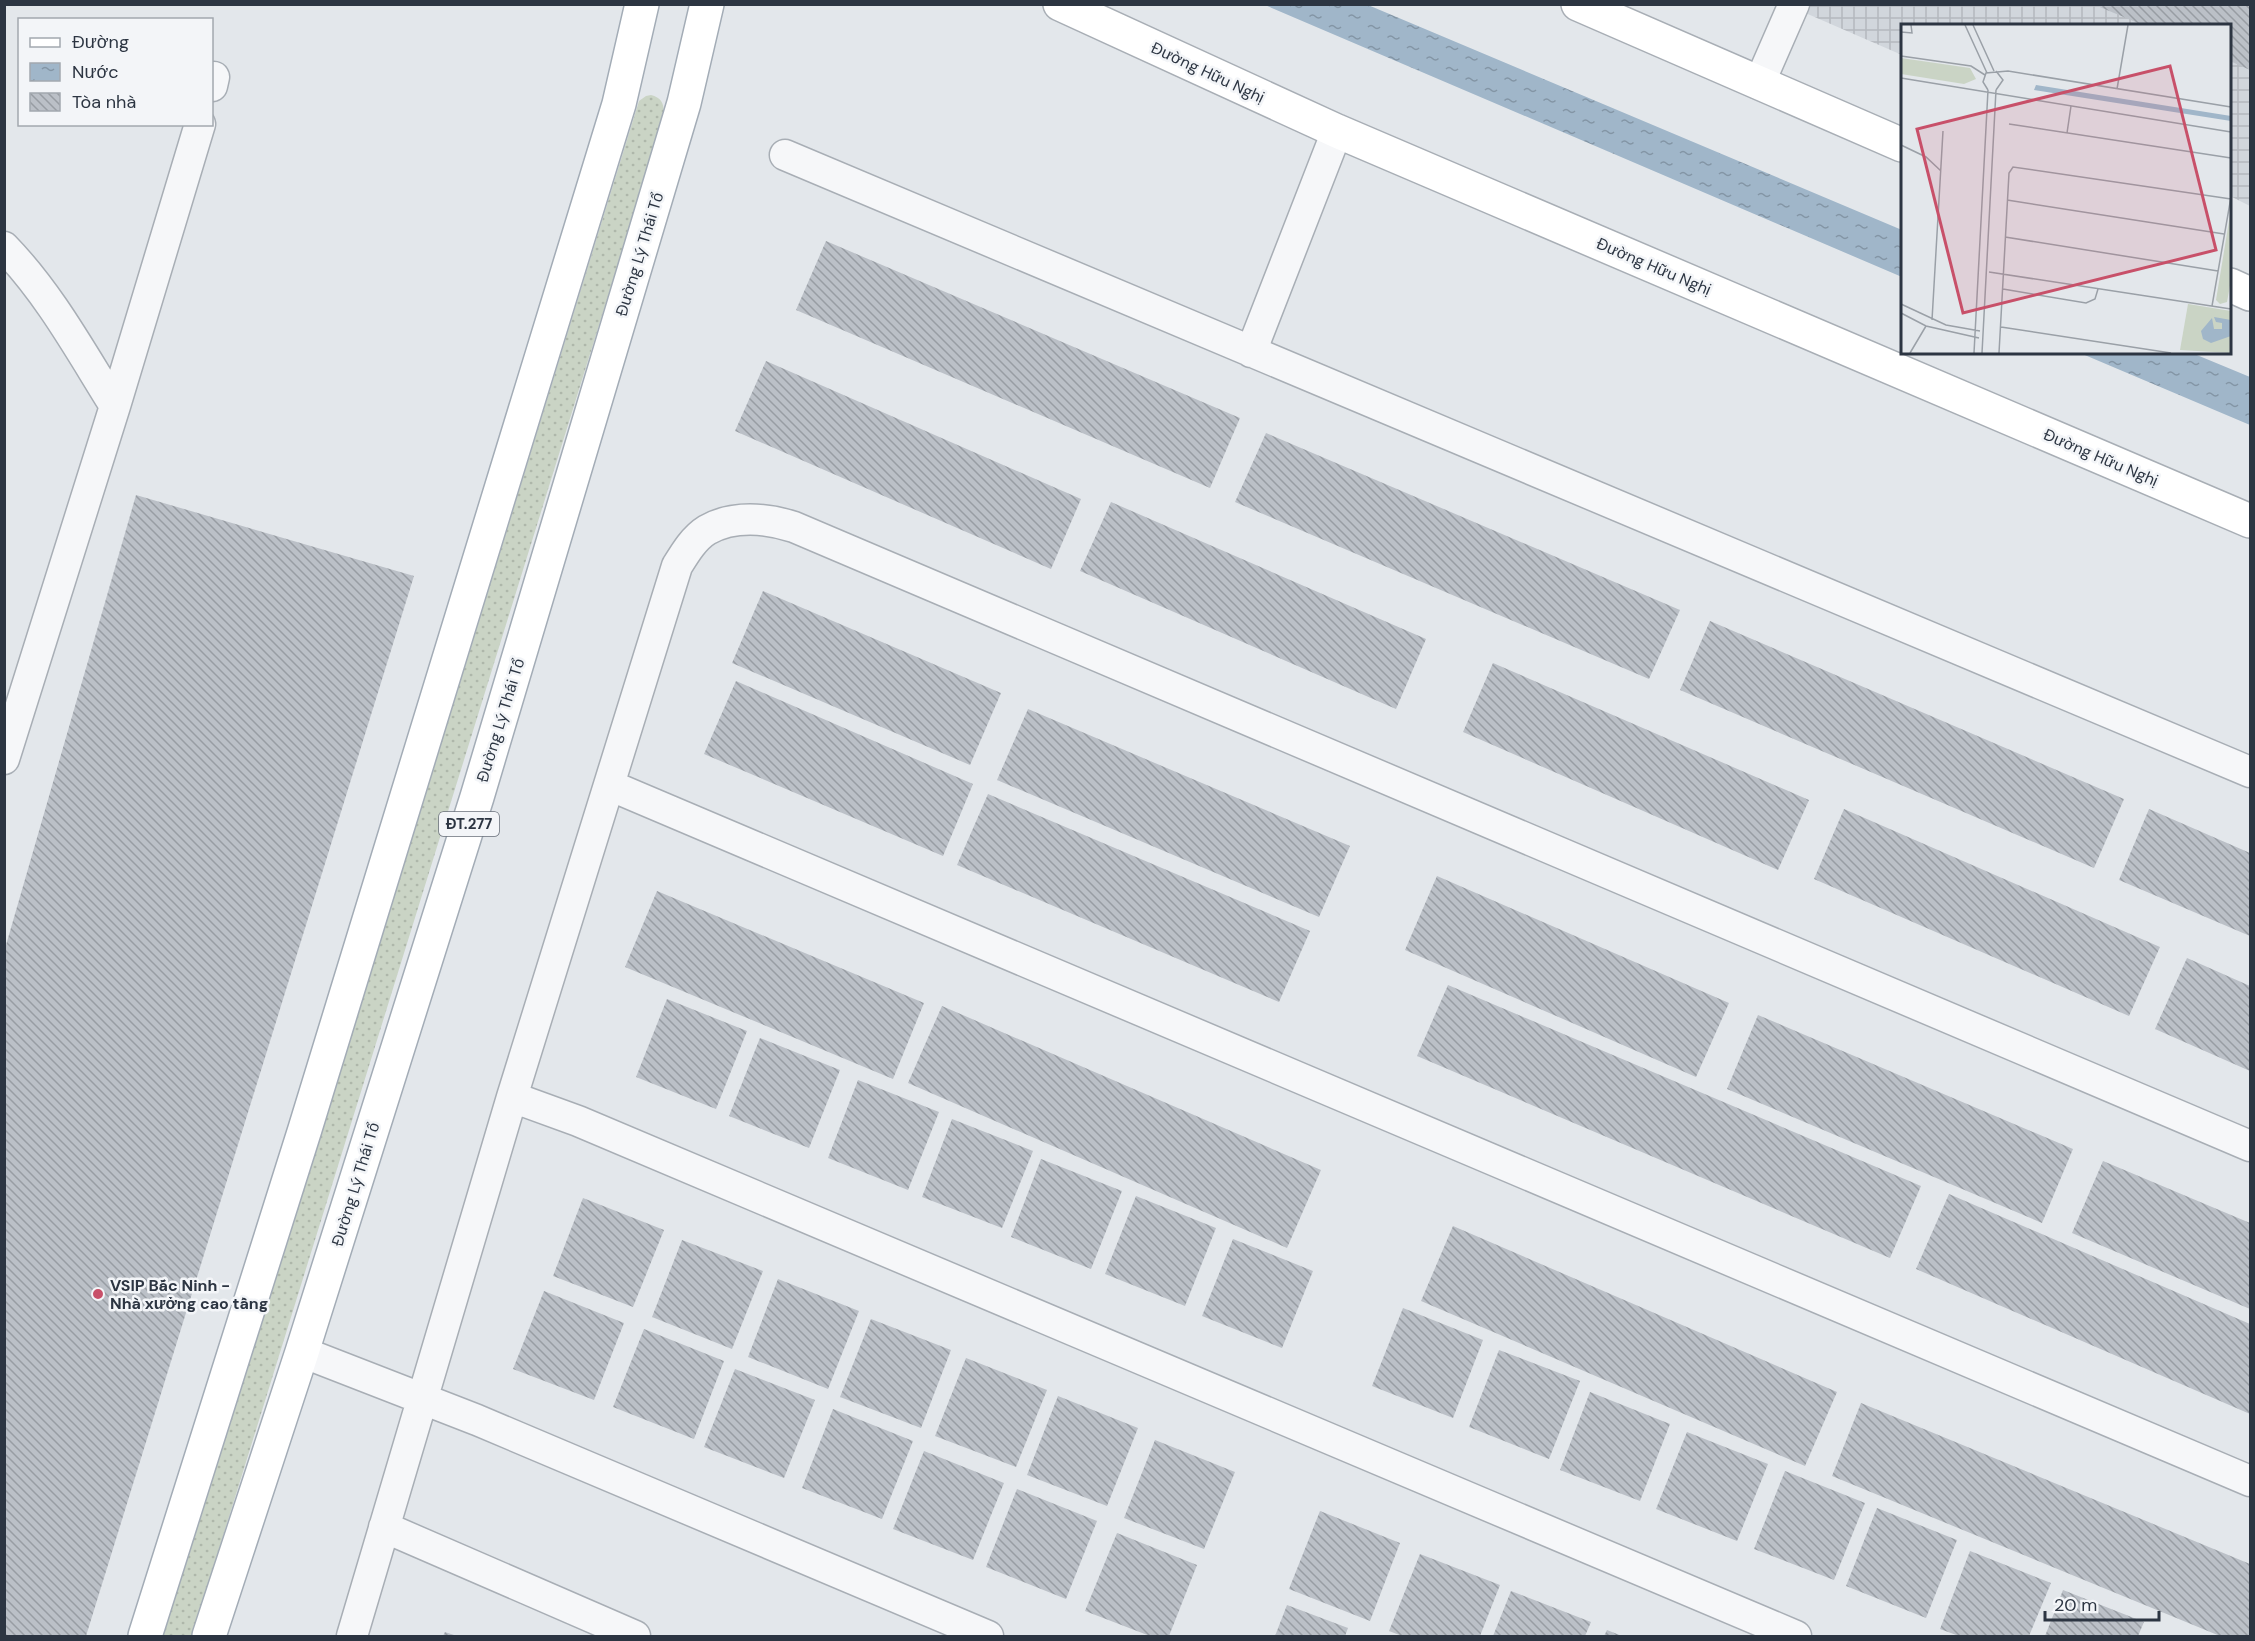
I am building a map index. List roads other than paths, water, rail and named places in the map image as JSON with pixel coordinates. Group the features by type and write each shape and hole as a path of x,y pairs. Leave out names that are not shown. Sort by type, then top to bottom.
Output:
{"main road":[{"path":"145,1636 305,1129 615,116 642,4"},
{"name":"Đường Lý Thái Tổ","path":"209,1636 302,1353 477,797 684,103 707,4"},
{"name":"Đường Hữu Nghị","path":"1060,4 1337,131 2250,521"},
{"path":"1578,4 1901,145"},
{"path":"2231,286 2250,294"}],"street":[{"path":"1759,84 1794,4"},
{"path":"4,759 115,406 199,126"},
{"path":"1251,352 1337,131"},
{"path":"785,155 2250,772"},
{"path":"4,247 16,259 57,315 115,406"},
{"path":"352,1636 512,1097 677,566 689,547 707,530 729,522 752,519 774,520 805,531 2250,1146"},
{"path":"609,785 2250,1480"},
{"path":"512,1097 578,1120 1796,1636"},
{"path":"302,1353 477,1420 988,1636"},
{"path":"384,1527 635,1636"}],"water":[{"path":"1265,5 1368,5 1901,230 1901,277"},
{"path":"2082,354 2194,354 2250,377 2250,425"}],"place":[{"name":"VSIP Bắc Ninh - Nhà xưởng cao tầng","path":"98,1294"}]}
